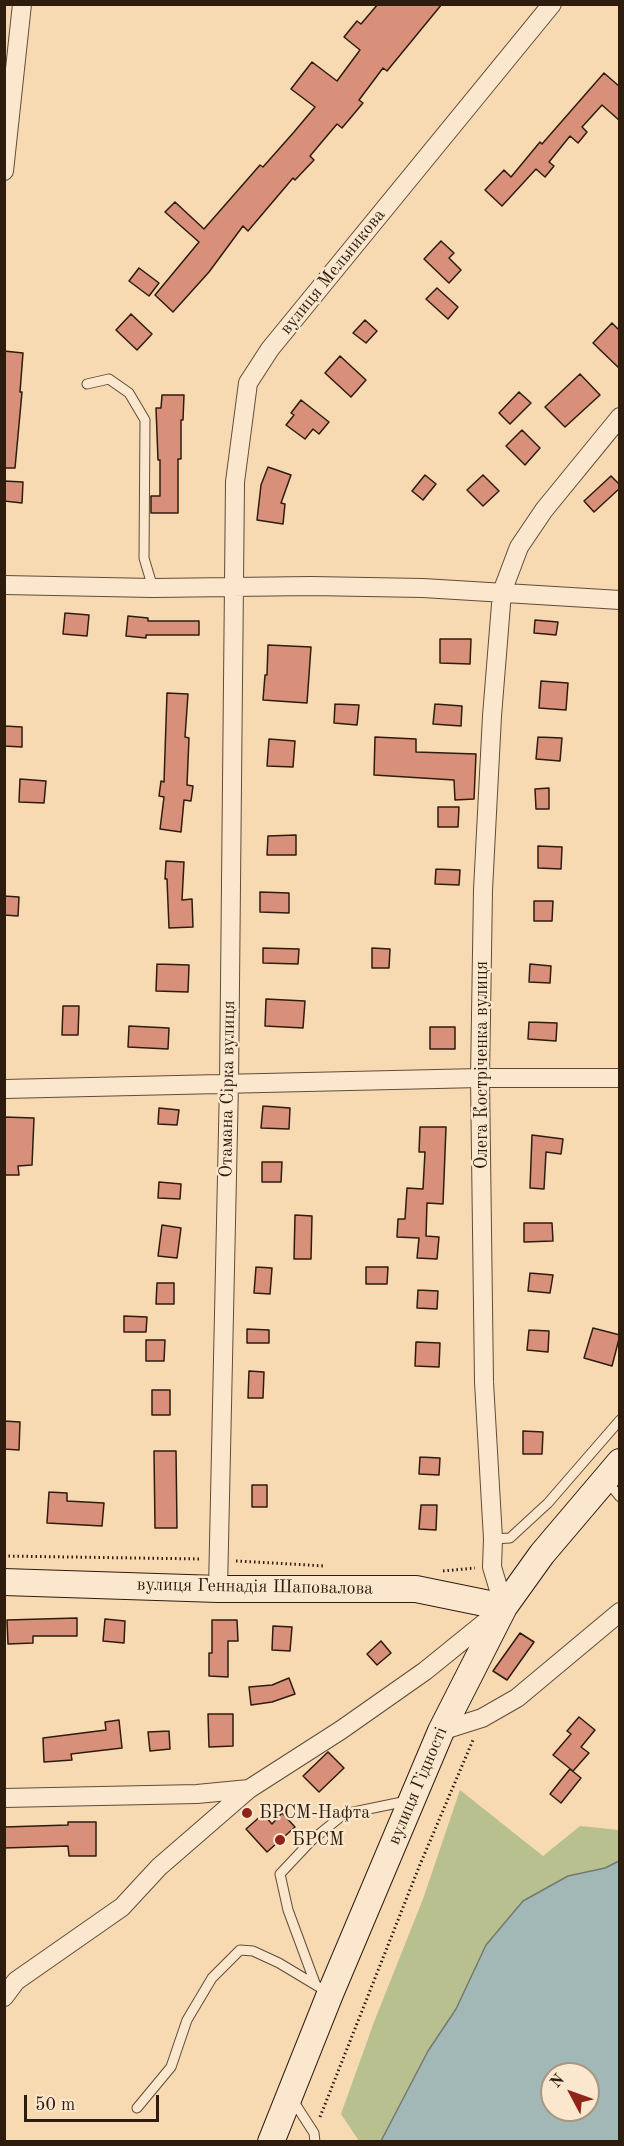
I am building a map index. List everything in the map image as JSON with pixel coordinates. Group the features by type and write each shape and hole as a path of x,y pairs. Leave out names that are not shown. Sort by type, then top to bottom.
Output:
{"main road":[{"name":"вулиця Гідності","path":"272,2142 323,1988 412,1800 441,1731 504,1607 542,1554 615,1479"},
{"name":"вулиця Геннадія Шаповалова","path":"4,1582 218,1589 416,1589 504,1607"}],"street":[{"path":"4,171 22,4"},
{"name":"вулиця Мельникова","path":"233,589 235,482 248,383 270,348 552,4"},
{"name":"Олега Костріченка вулиця","path":"504,1607 492,1567 493,1539 484,1382 480,1078 483,890 492,716 502,592 519,547 544,510 620,417"},
{"path":"4,585 233,589 311,586 502,592 620,600"},
{"name":"Отамана Сірка вулиця","path":"218,1589 229,1084 233,589"},
{"path":"4,1089 480,1078 620,1078"},
{"path":"4,1997 10,1985 122,1907 159,1867 249,1789 341,1730 425,1671 504,1607"},
{"path":"441,1731 482,1718 517,1698 620,1612"},
{"path":"4,1798 197,1794 249,1789"}],"lane":[{"path":"87,384 109,379 129,393 145,420 144,558 153,588"},
{"path":"493,1539 510,1538 548,1503 620,1420"},
{"path":"323,1988 288,1910 280,1874 312,1840 344,1814 412,1800"},
{"path":"137,2108 171,2067 187,2020 212,1978 240,1950 253,1951 323,1988"},
{"path":"289,2094 314,2137"}],"path":[{"path":"4,1556 219,1560 335,1566"},
{"path":"439,1572 492,1567"},
{"path":"314,2137 419,1867 482,1718"}],"green space":[{"path":"460,1790 543,1856 580,1826 619,1830 619,2141 359,2141 341,2114 374,2022 423,1899"}],"water":[{"path":"619,1861 619,2141 381,2141 428,2051 456,2009 486,1945 523,1901 568,1876 605,1868"}],"building":[{"path":"378,4 442,4 387,71 383,68 359,100 363,103 342,128 337,124 310,156 314,160 295,180 293,178 248,231 243,226 209,272 173,312 155,295 199,242 165,212 175,202 204,229 260,165 263,167 315,107 291,89 312,62 337,81 360,50 344,37 357,21 361,24"},
{"path":"604,73 620,87 620,121 602,105 582,127 587,132 578,143 570,136 549,162 554,166 545,177 536,169 502,206 485,190 504,170 511,177"},
{"path":"441,241 454,253 449,258 461,270 449,283 424,259"},
{"path":"139,268 159,283 149,296 129,281"},
{"path":"437,288 458,307 448,319 426,299"},
{"path":"131,314 152,334 137,350 116,330"},
{"path":"365,320 377,331 366,343 353,333"},
{"path":"612,323 620,331 620,369 593,343"},
{"path":"4,351 23,353 15,468 4,468"},
{"path":"340,356 366,380 351,397 325,373"},
{"path":"580,374 600,395 565,427 545,407"},
{"path":"519,392 531,403 510,424 499,413"},
{"path":"162,395 184,395 183,420 181,420 181,459 178,459 178,513 151,513 151,496 160,496 156,408 161,408"},
{"path":"301,400 329,422 319,434 313,429 305,439 286,425 294,415 291,413"},
{"path":"522,430 540,448 525,465 506,446"},
{"path":"268,467 291,475 281,503 285,504 283,524 257,520 261,485"},
{"path":"425,475 436,484 423,500 412,491"},
{"path":"483,475 499,491 483,506 467,490"},
{"path":"611,476 620,488 594,512 584,501"},
{"path":"4,481 23,482 22,503 4,501"},
{"path":"65,613 89,615 87,636 63,634"},
{"path":"128,616 148,618 148,621 199,621 199,635 146,635 146,638 126,636"},
{"path":"535,620 558,622 556,635 534,633"},
{"path":"440,639 471,639 470,664 440,663"},
{"path":"268,645 311,647 307,703 263,700"},
{"path":"541,681 568,683 566,710 539,708"},
{"path":"167,693 188,694 185,737 189,738 187,785 193,786 191,801 184,800 181,832 160,829 164,797 159,796 161,781 164,782"},
{"path":"335,704 359,705 357,725 334,723"},
{"path":"435,704 462,706 461,726 433,724"},
{"path":"4,726 22,727 22,747 4,746"},
{"path":"375,737 416,739 416,752 476,754 474,799 455,800 454,780 374,775"},
{"path":"538,737 562,738 560,761 536,759"},
{"path":"269,739 295,741 293,767 267,766"},
{"path":"20,779 46,781 44,803 19,802"},
{"path":"549,788 549,809 536,809 535,789"},
{"path":"438,807 459,807 458,827 438,827"},
{"path":"296,835 296,855 267,855 268,836"},
{"path":"538,846 562,847 561,869 538,868"},
{"path":"166,861 184,862 182,900 192,899 193,927 169,928 167,879 165,879"},
{"path":"436,869 460,870 459,885 435,884"},
{"path":"260,892 289,893 289,913 260,912"},
{"path":"4,896 19,897 18,916 4,915"},
{"path":"534,901 553,901 552,921 534,921"},
{"path":"263,948 299,949 298,964 263,963"},
{"path":"372,948 390,949 389,968 372,968"},
{"path":"157,964 189,965 188,992 156,991"},
{"path":"530,964 551,966 550,983 529,982"},
{"path":"266,999 305,1001 303,1028 265,1026"},
{"path":"63,1006 79,1006 78,1035 62,1035"},
{"path":"529,1022 557,1023 556,1041 528,1039"},
{"path":"129,1026 169,1028 168,1049 128,1047"},
{"path":"430,1027 455,1027 455,1049 430,1049"},
{"path":"263,1106 290,1108 289,1129 261,1128"},
{"path":"159,1108 179,1110 177,1125 158,1124"},
{"path":"4,1117 34,1118 32,1165 18,1166 19,1175 4,1175"},
{"path":"420,1127 446,1127 443,1204 427,1203 426,1236 439,1237 437,1259 417,1258 419,1238 397,1237 398,1219 405,1219 407,1188 423,1189 425,1152 419,1152"},
{"path":"532,1135 563,1139 561,1154 546,1152 544,1189 530,1188"},
{"path":"262,1162 282,1162 281,1182 262,1182"},
{"path":"159,1182 181,1184 180,1199 158,1198"},
{"path":"295,1215 312,1216 311,1259 294,1259"},
{"path":"524,1223 552,1223 553,1241 524,1242"},
{"path":"162,1225 181,1228 177,1258 158,1256"},
{"path":"256,1267 272,1268 270,1294 254,1293"},
{"path":"366,1267 388,1267 387,1284 366,1284"},
{"path":"530,1273 553,1275 550,1293 528,1291"},
{"path":"157,1283 174,1283 174,1304 156,1304"},
{"path":"418,1290 438,1291 437,1309 417,1308"},
{"path":"124,1316 147,1317 146,1332 124,1332"},
{"path":"593,1328 620,1335 612,1366 584,1358"},
{"path":"247,1329 269,1330 269,1343 247,1343"},
{"path":"529,1330 549,1331 548,1352 527,1350"},
{"path":"146,1340 165,1340 164,1361 146,1361"},
{"path":"416,1342 440,1343 439,1367 415,1366"},
{"path":"249,1371 264,1372 263,1398 248,1398"},
{"path":"152,1390 170,1390 170,1415 152,1415"},
{"path":"4,1421 20,1422 19,1450 4,1449"},
{"path":"523,1431 543,1432 542,1454 523,1454"},
{"path":"154,1451 176,1451 177,1528 155,1528"},
{"path":"420,1457 440,1458 439,1475 419,1474"},
{"path":"252,1485 267,1485 267,1507 252,1507"},
{"path":"49,1492 67,1493 67,1501 104,1503 102,1526 47,1523"},
{"path":"421,1505 437,1505 436,1530 419,1529"},
{"path":"77,1618 77,1636 33,1636 33,1643 8,1644 7,1620"},
{"path":"105,1619 125,1621 124,1643 103,1641"},
{"path":"212,1620 237,1620 238,1641 228,1641 228,1677 209,1676"},
{"path":"273,1626 292,1627 290,1651 272,1650"},
{"path":"520,1633 534,1642 507,1680 493,1671"},
{"path":"381,1641 391,1653 377,1665 367,1654"},
{"path":"289,1678 295,1694 272,1702 251,1705 249,1687 272,1685"},
{"path":"208,1714 233,1714 233,1746 209,1747"},
{"path":"579,1717 595,1730 581,1747 589,1753 573,1771 553,1755 571,1734 567,1731"},
{"path":"119,1720 122,1748 71,1754 72,1760 44,1762 43,1738 106,1730 105,1722"},
{"path":"169,1731 170,1749 150,1751 148,1732"},
{"path":"328,1752 344,1768 319,1792 303,1776"},
{"path":"570,1769 581,1778 561,1803 550,1794"},
{"path":"282,1813 295,1827 267,1852 246,1829 263,1814 272,1824"},
{"path":"68,1822 96,1822 96,1856 69,1856 68,1846 4,1848 4,1827 68,1825"}],"place":[{"name":"БРСМ-Нафта","path":"247,1813"},
{"name":"БРСМ","path":"280,1840"}]}
